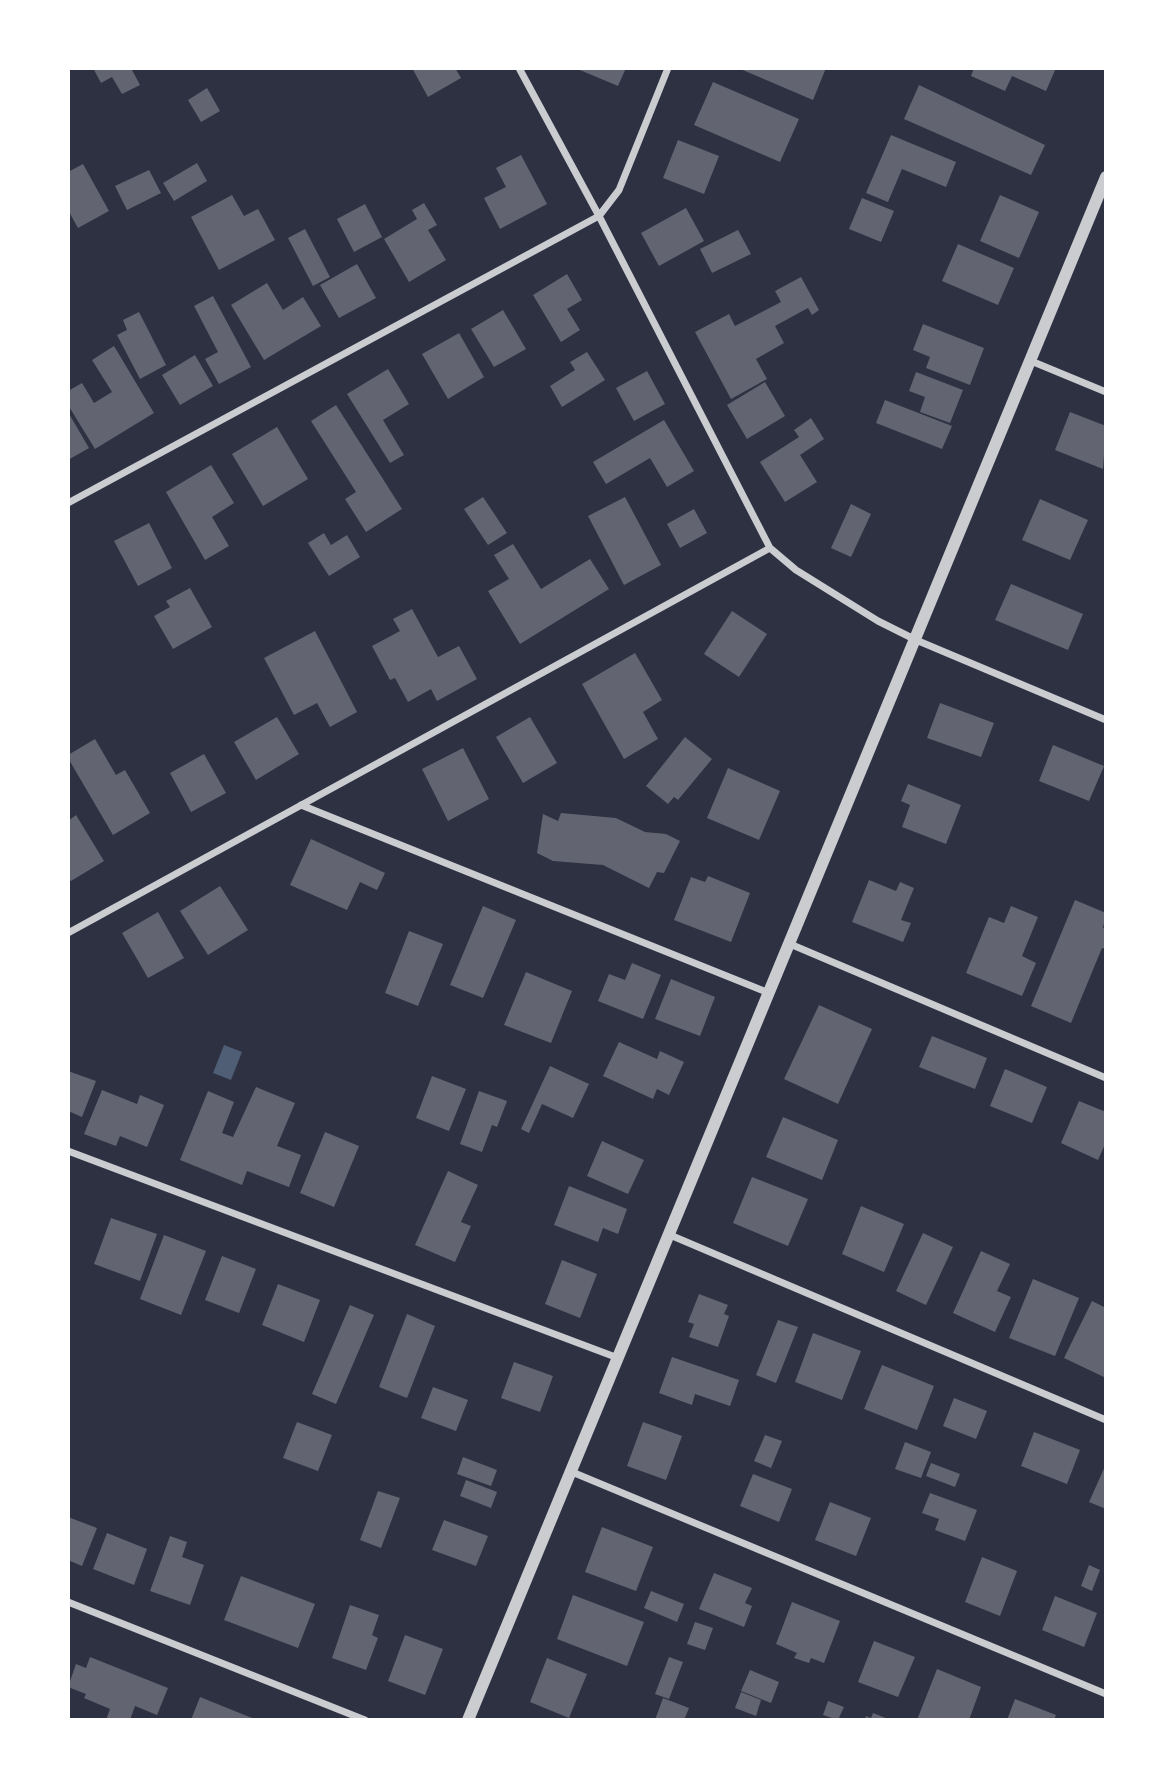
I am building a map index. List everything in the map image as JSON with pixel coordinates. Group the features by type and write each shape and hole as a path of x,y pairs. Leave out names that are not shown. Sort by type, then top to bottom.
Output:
{"street":[{"path":"519,68 599,216 770,548 796,570 915,640 1106,720"},
{"path":"68,503 599,216 619,190 668,68"},
{"path":"470,1719 1106,177"},
{"path":"1031,361 1106,392"},
{"path":"68,933 770,548"},
{"path":"301,805 769,993"},
{"path":"790,944 1106,1078"},
{"path":"68,1151 619,1359"},
{"path":"670,1235 1106,1420"},
{"path":"572,1472 1106,1694"},
{"path":"68,1602 365,1720"}],"water":[{"path":"224,1045 242,1052 231,1080 213,1073"}],"building":[{"path":"93,68 131,68 140,85 122,94 112,77 101,83"},
{"path":"412,68 455,68 461,78 428,97"},
{"path":"575,68 626,68 618,86"},
{"path":"738,68 826,68 813,100"},
{"path":"974,68 1056,68 1046,91 1012,76 1005,91 971,76"},
{"path":"713,82 799,119 780,162 694,125"},
{"path":"919,85 1045,145 1031,175 904,119"},
{"path":"207,88 220,111 201,122 188,100"},
{"path":"891,135 956,162 946,187 902,169 888,202 866,193"},
{"path":"678,140 719,156 704,194 663,178"},
{"path":"521,155 547,204 500,229 484,198 506,187 496,168"},
{"path":"197,163 207,181 174,201 163,183"},
{"path":"83,164 109,211 78,228 68,210 68,172"},
{"path":"149,170 161,193 127,210 115,186"},
{"path":"232,195 244,216 258,209 275,240 219,270 191,217"},
{"path":"1000,195 1039,212 1019,258 980,241"},
{"path":"862,198 894,211 881,242 849,229"},
{"path":"424,203 437,225 428,230 446,260 409,282 384,239 417,219 412,210"},
{"path":"365,204 382,237 354,252 337,219"},
{"path":"686,208 704,241 659,266 641,233"},
{"path":"305,229 330,277 313,286 288,238"},
{"path":"738,230 751,254 712,273 700,249"},
{"path":"958,244 1014,268 998,305 942,281"},
{"path":"357,264 376,298 339,318 320,285"},
{"path":"567,274 582,300 567,309 580,330 561,342 533,295"},
{"path":"801,277 819,310 812,315 808,308 775,326 784,343 756,359 767,379 731,399 695,332 729,314 735,326 781,302 775,291"},
{"path":"267,283 283,310 303,297 321,326 264,360 231,305"},
{"path":"213,296 251,367 219,384 205,359 218,352 194,306"},
{"path":"503,310 526,349 494,367 471,329"},
{"path":"139,312 166,365 140,379 117,335 127,330 123,320"},
{"path":"923,324 984,348 970,385 926,368 930,357 913,350"},
{"path":"459,333 484,377 448,399 422,354"},
{"path":"114,346 154,413 95,449 68,405 68,391 82,383 94,403 112,392 92,360"},
{"path":"587,352 605,380 562,407 550,386 575,370 570,362"},
{"path":"195,355 213,386 180,405 162,375"},
{"path":"388,369 409,404 383,420 404,455 390,463 347,394"},
{"path":"647,371 665,404 634,421 616,388"},
{"path":"916,372 963,390 950,423 920,412 925,397 909,391"},
{"path":"765,382 785,416 747,439 727,405"},
{"path":"885,400 952,426 942,449 876,423"},
{"path":"336,405 402,509 366,532 345,499 356,492 311,421"},
{"path":"68,412 89,448 68,460"},
{"path":"1070,412 1106,426 1103,469 1055,450"},
{"path":"811,418 824,439 800,455 817,482 785,502 760,462 799,437 794,430"},
{"path":"664,420 694,471 667,487 650,458 606,484 593,462"},
{"path":"277,427 308,479 263,506 232,454"},
{"path":"211,465 234,503 212,517 229,546 205,560 166,492"},
{"path":"483,497 507,533 488,545 464,509"},
{"path":"625,497 661,565 624,585 588,516"},
{"path":"1040,499 1088,520 1070,560 1022,540"},
{"path":"851,504 871,514 851,557 831,548"},
{"path":"694,509 707,533 680,548 667,524"},
{"path":"149,523 172,568 138,586 114,541"},
{"path":"324,533 331,545 347,535 360,557 329,576 308,543"},
{"path":"513,544 541,589 590,559 609,589 520,644 488,591 509,579 494,555"},
{"path":"1011,584 1083,614 1068,650 995,620"},
{"path":"190,588 212,627 173,649 154,616 170,607 166,601"},
{"path":"412,609 438,657 459,646 477,679 437,701 431,689 408,702 395,678 390,680 372,646 400,631 393,619"},
{"path":"732,611 767,634 739,677 704,654"},
{"path":"315,631 357,712 330,727 317,703 294,715 264,658"},
{"path":"635,653 662,700 643,712 658,739 624,759 582,684"},
{"path":"940,703 994,723 981,757 927,738"},
{"path":"277,717 299,754 256,780 234,742"},
{"path":"530,717 557,763 523,783 496,737"},
{"path":"685,737 712,759 678,800 674,797 668,804 646,786"},
{"path":"95,739 116,775 125,770 150,813 113,835 68,758 68,755"},
{"path":"1053,745 1104,766 1089,801 1039,781"},
{"path":"463,748 489,799 448,821 422,769"},
{"path":"204,754 226,793 191,812 170,773"},
{"path":"728,768 780,791 759,840 707,818"},
{"path":"908,784 961,805 946,844 902,827 910,805 901,801"},
{"path":"561,813 616,818 645,832 666,834 680,841 664,873 657,872 649,888 603,865 553,861 537,853 543,814 558,821"},
{"path":"76,815 104,861 71,881 68,878 68,821"},
{"path":"311,839 385,873 377,890 360,882 347,910 290,885"},
{"path":"708,876 750,893 731,942 674,920 691,877 705,882"},
{"path":"869,880 896,891 900,882 914,888 901,920 911,923 903,942 852,922"},
{"path":"220,886 248,930 208,955 180,911"},
{"path":"1075,900 1106,913 1103,928 1106,929 1106,949 1102,948 1071,1023 1031,1006"},
{"path":"483,906 516,920 483,998 450,985"},
{"path":"1011,906 1038,917 1022,956 1036,963 1022,996 966,973 989,917 1004,923"},
{"path":"158,912 184,958 148,978 122,933"},
{"path":"409,931 443,944 418,1006 385,993"},
{"path":"632,963 661,975 643,1019 598,1001 609,974 625,980"},
{"path":"526,972 572,991 551,1043 504,1025"},
{"path":"671,979 715,997 700,1036 655,1019"},
{"path":"819,1005 872,1029 838,1104 784,1079"},
{"path":"932,1036 987,1058 975,1089 919,1067"},
{"path":"619,1042 657,1059 660,1051 684,1062 669,1095 657,1089 653,1099 603,1076"},
{"path":"550,1066 589,1084 573,1118 542,1104 529,1133 521,1129"},
{"path":"1005,1069 1047,1087 1032,1123 990,1106"},
{"path":"68,1071 96,1081 82,1117 68,1111"},
{"path":"432,1076 466,1089 449,1131 416,1118"},
{"path":"256,1087 295,1103 277,1146 301,1155 289,1187 247,1171 242,1185 180,1160 208,1091 234,1102 222,1133 233,1137"},
{"path":"102,1090 137,1104 140,1095 164,1105 147,1147 120,1136 116,1146 84,1134"},
{"path":"479,1091 507,1101 497,1127 492,1125 482,1152 460,1144"},
{"path":"1079,1101 1106,1112 1106,1142 1098,1160 1061,1143"},
{"path":"783,1117 838,1140 822,1180 766,1157"},
{"path":"325,1132 359,1146 334,1207 300,1193"},
{"path":"602,1141 644,1160 628,1194 587,1176"},
{"path":"448,1171 478,1185 461,1222 471,1226 455,1262 415,1245"},
{"path":"752,1177 808,1199 788,1246 733,1223"},
{"path":"569,1186 627,1209 618,1234 603,1228 598,1242 554,1225"},
{"path":"861,1206 904,1224 884,1272 842,1254"},
{"path":"111,1218 157,1234 140,1281 94,1264"},
{"path":"923,1233 953,1247 926,1305 896,1291"},
{"path":"164,1235 206,1251 181,1315 140,1299"},
{"path":"981,1251 1010,1264 997,1291 1011,1297 995,1332 953,1313"},
{"path":"222,1256 256,1269 239,1313 205,1300"},
{"path":"562,1260 597,1274 580,1318 545,1304"},
{"path":"1033,1279 1079,1298 1055,1356 1009,1338"},
{"path":"278,1284 320,1300 304,1342 262,1325"},
{"path":"699,1294 728,1305 724,1314 729,1316 718,1347 689,1337 694,1324 688,1322"},
{"path":"1092,1301 1106,1308 1106,1378 1064,1358"},
{"path":"350,1305 374,1315 336,1404 312,1394"},
{"path":"407,1314 435,1326 407,1398 379,1387"},
{"path":"778,1320 798,1327 776,1383 756,1375"},
{"path":"813,1333 861,1351 842,1400 795,1382"},
{"path":"672,1357 739,1380 730,1406 695,1394 692,1405 659,1393"},
{"path":"514,1362 553,1376 540,1412 501,1398"},
{"path":"882,1365 934,1386 917,1430 864,1409"},
{"path":"433,1387 468,1400 456,1431 421,1418"},
{"path":"954,1398 987,1411 976,1439 943,1426"},
{"path":"297,1422 332,1435 318,1471 283,1458"},
{"path":"643,1422 682,1436 666,1480 627,1466"},
{"path":"1034,1432 1080,1450 1067,1484 1021,1466"},
{"path":"765,1435 782,1441 771,1468 754,1461"},
{"path":"905,1442 931,1452 921,1478 895,1469"},
{"path":"463,1457 497,1470 491,1486 457,1474"},
{"path":"931,1463 960,1474 955,1487 926,1476"},
{"path":"1106,1464 1106,1509 1089,1502"},
{"path":"753,1474 792,1489 779,1522 740,1506"},
{"path":"466,1480 497,1492 491,1508 460,1496"},
{"path":"378,1491 400,1498 381,1548 360,1540"},
{"path":"930,1493 977,1510 965,1541 935,1530 939,1519 922,1513"},
{"path":"830,1502 871,1518 856,1556 815,1540"},
{"path":"68,1517 97,1528 82,1566 68,1560"},
{"path":"444,1520 488,1536 476,1566 432,1550"},
{"path":"602,1527 653,1547 636,1591 585,1572"},
{"path":"107,1533 147,1549 134,1585 93,1569"},
{"path":"170,1536 187,1542 182,1557 204,1565 190,1605 150,1591"},
{"path":"982,1557 1017,1571 1000,1616 965,1602"},
{"path":"1089,1565 1100,1570 1092,1591 1081,1586"},
{"path":"714,1573 752,1588 745,1603 752,1606 744,1627 699,1609"},
{"path":"241,1576 315,1604 298,1648 224,1620"},
{"path":"651,1591 684,1604 677,1622 644,1608"},
{"path":"573,1595 644,1622 627,1666 557,1639"},
{"path":"1055,1596 1097,1613 1084,1647 1042,1630"},
{"path":"792,1602 840,1621 824,1663 811,1658 809,1663 794,1658 797,1653 776,1644"},
{"path":"350,1605 379,1615 372,1635 378,1638 366,1670 332,1658"},
{"path":"695,1622 713,1628 705,1650 687,1644"},
{"path":"405,1635 443,1649 425,1695 388,1681"},
{"path":"874,1641 915,1657 898,1697 858,1682"},
{"path":"90,1657 168,1688 157,1715 135,1706 130,1720 106,1720 110,1709 84,1698 86,1694 68,1687 76,1664 86,1668"},
{"path":"669,1657 683,1662 669,1699 655,1694"},
{"path":"547,1658 587,1674 569,1718 530,1702"},
{"path":"937,1669 981,1687 969,1720 917,1720"},
{"path":"750,1670 779,1682 771,1703 741,1691"},
{"path":"741,1692 761,1700 756,1716 735,1708"},
{"path":"200,1697 257,1720 191,1720"},
{"path":"663,1698 689,1708 684,1720 655,1720"},
{"path":"1015,1699 1056,1715 1054,1720 1007,1720"},
{"path":"828,1701 844,1707 838,1720 823,1715"},
{"path":"873,1713 891,1720 865,1720 866,1716 871,1718"}]}
